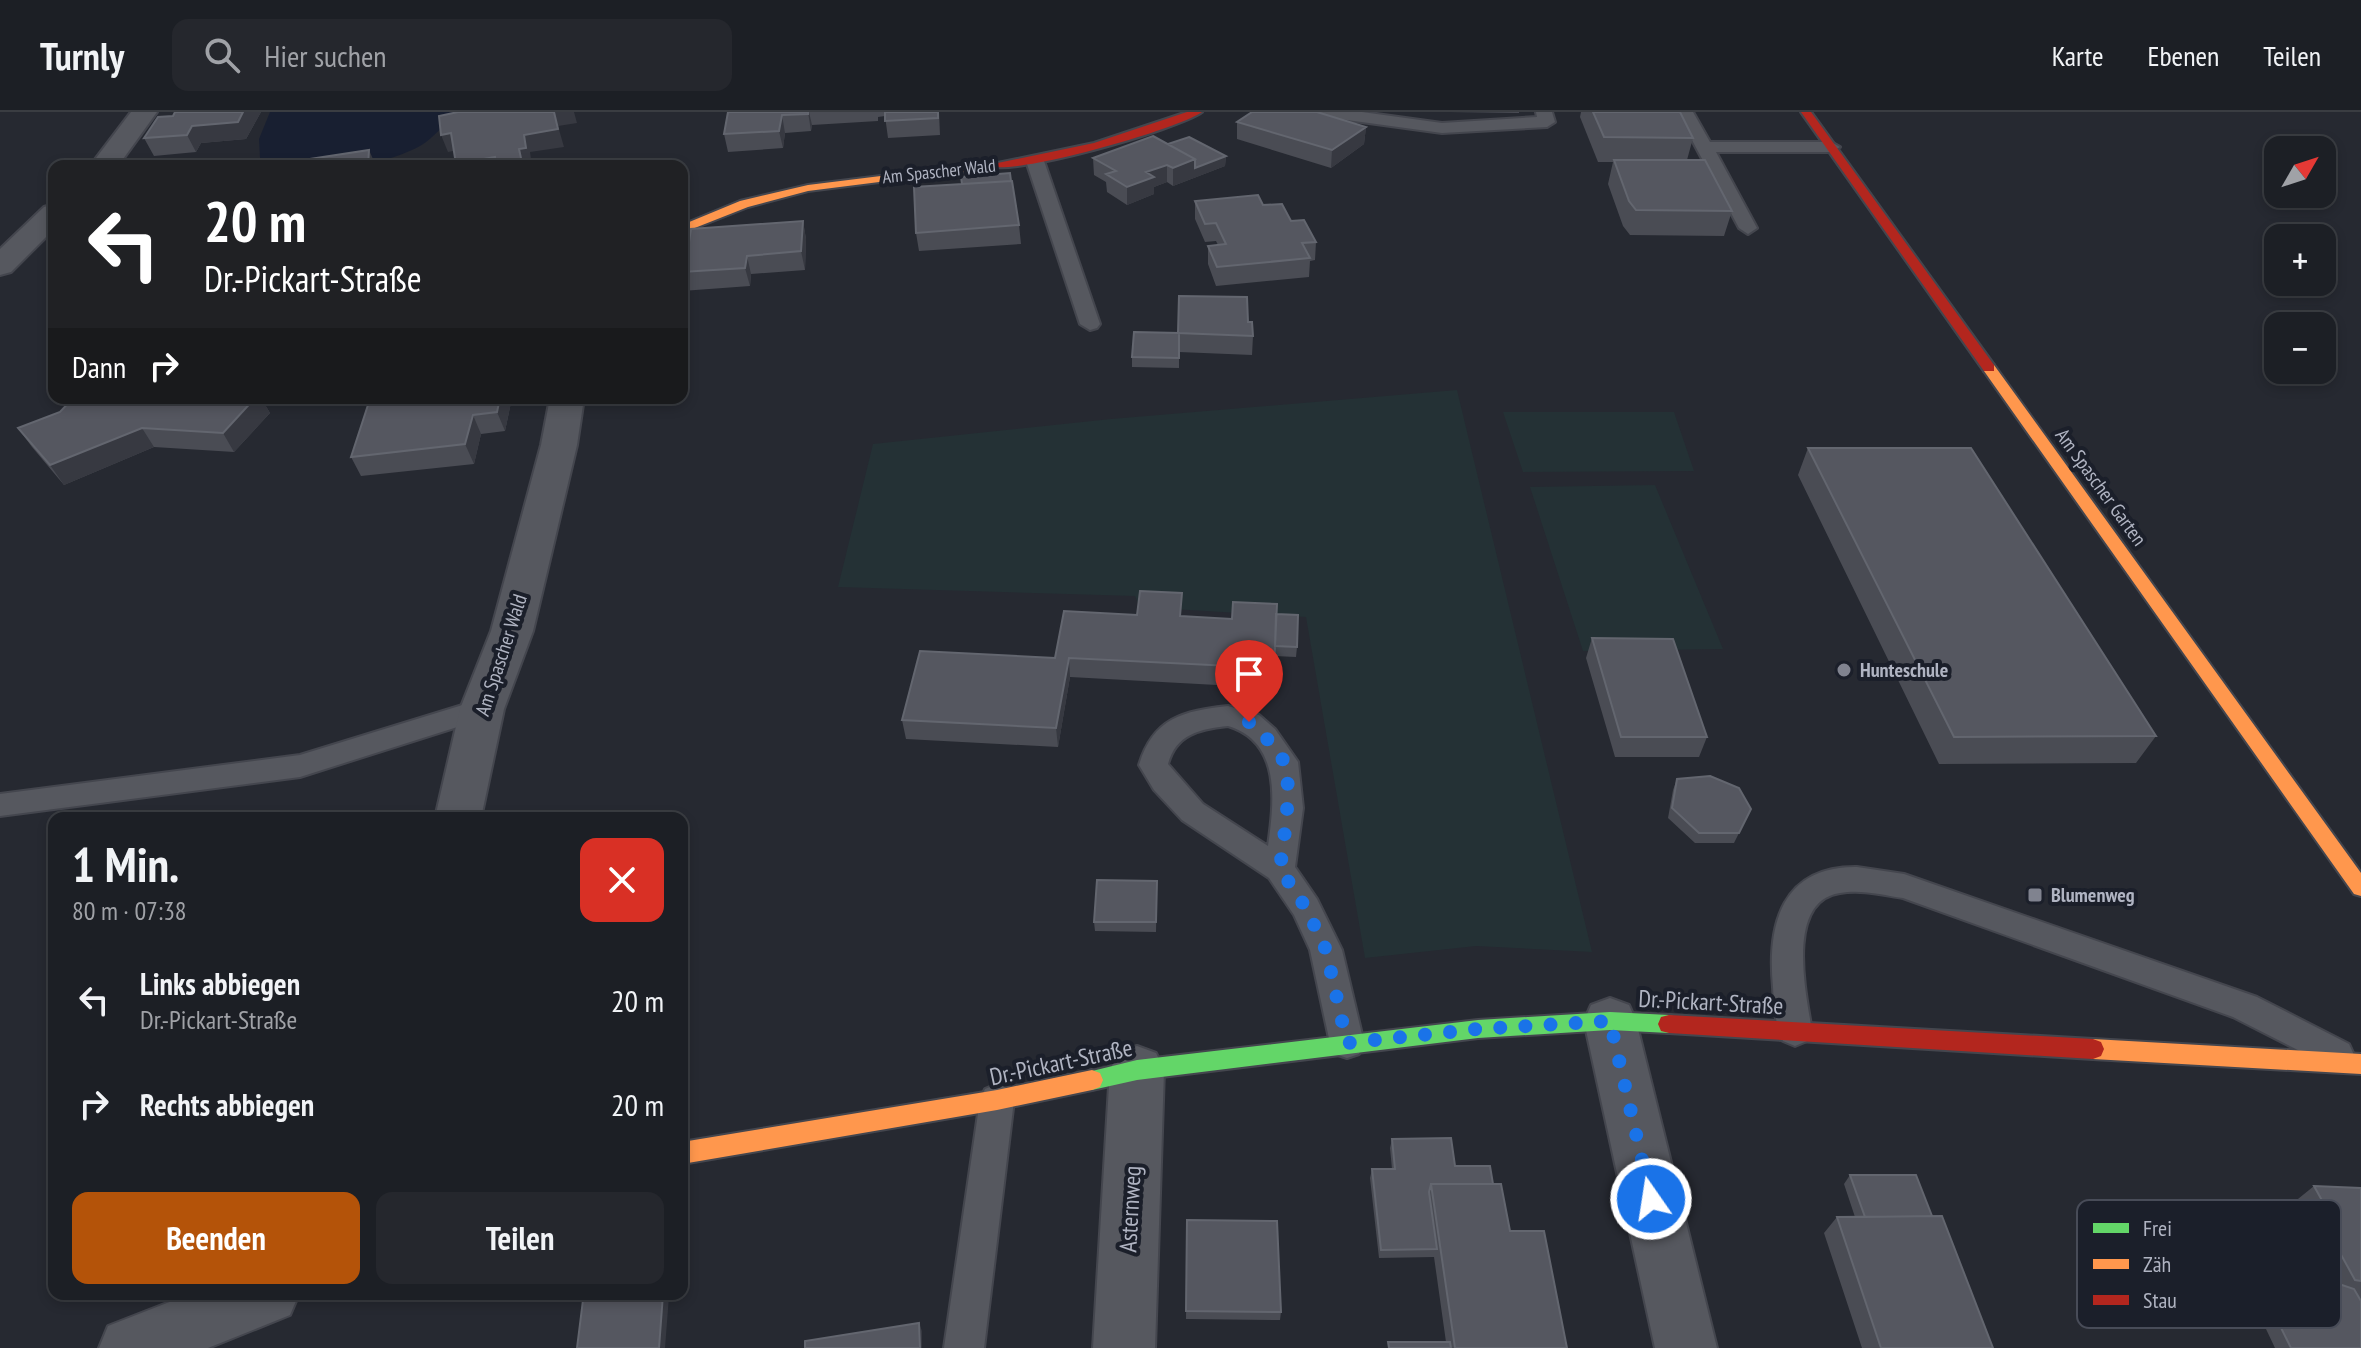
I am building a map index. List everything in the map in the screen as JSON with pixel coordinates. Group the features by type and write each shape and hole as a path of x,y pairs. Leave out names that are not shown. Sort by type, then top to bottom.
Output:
{"street":[{"path":"108,160 144,112"},
{"name":"Am Spascher Wald","path":"688,226 717,211 795,189 905,173 1035,161 1165,128 1197,112"},
{"name":"Am Spascher Garten","path":"1806,112 2361,888"},
{"path":"0,232 43,222"},
{"path":"0,266 43,222"},
{"name":"Am Spascher Wald","path":"459,812 482,709 512,631 559,445 566,404"},
{"path":"1610,1021 1686,1348"},
{"name":"Dr.-Pickart-Straße","path":"688,1152 997,1100 1137,1070 1478,1029 1610,1021 2358,1064"},
{"name":"Asternweg","path":"1124,1348 1137,1070"},
{"path":"130,1348 254,1300"}],"lane":[{"path":"1325,112 1442,128 1547,122 1544,112"},
{"path":"1685,112 1748,228"},
{"path":"1703,147 1831,147"},
{"path":"1035,161 1090,324"},
{"path":"0,805 300,766 482,709"},
{"path":"1280,869 1288,808 1284,762 1249,722 1228,716 1201,719 1177,728 1159,745 1153,765 1164,785 1197,816 1280,869 1306,908 1326,950 1347,1043"},
{"path":"1795,1031 1787,955 1791,919 1809,896 1830,882 1864,880 1904,886 2245,1007 2358,1064"},
{"path":"964,1348 997,1100"}],"shaded area":[{"path":"1457,390 1592,952 1476,946 1365,958 1306,617 1140,607 1135,596 838,587 873,444 1111,419"},
{"path":"1503,412 1674,412 1694,471 1523,472"},
{"path":"1655,485 1723,649 1583,651 1530,487"}],"water":[{"path":"270,112 458,112 425,143 384,160 266,160 260,158 259,139"}],"building":[{"path":"175,112 243,112 238,122 192,126 187,135 144,138 158,117 173,116"},
{"path":"458,112 554,112 558,129 524,135 526,148 519,149 521,160 495,160 495,157 455,160 451,133 441,135 439,116"},
{"path":"728,112 808,114 782,115 779,131 724,134"},
{"path":"885,112 938,112 938,118 885,121"},
{"path":"1252,112 1317,112 1366,127 1332,150 1237,122"},
{"path":"1593,112 1680,112 1693,138 1604,137"},
{"path":"1153,136 1195,159 1173,168 1167,165 1146,172 1154,177 1127,187 1106,174 1116,171 1093,158"},
{"path":"1189,137 1226,156 1195,168 1195,159 1168,144"},
{"path":"369,150 368,160 303,160"},
{"path":"1614,160 1705,160 1732,211 1636,210 1629,201"},
{"path":"1010,173 1011,181 962,184 961,177"},
{"path":"1012,181 1019,225 916,233 914,187"},
{"path":"1258,195 1263,205 1282,204 1291,221 1304,220 1316,242 1302,243 1310,258 1217,267 1208,246 1226,244 1216,223 1205,224 1195,201"},
{"path":"803,221 801,251 747,256 745,268 688,272 691,229"},
{"path":"1179,296 1247,297 1248,322 1252,322 1253,336 1178,333"},
{"path":"1134,332 1179,333 1179,358 1132,357"},
{"path":"67,404 250,404 223,433 142,428 50,465 18,428 60,412"},
{"path":"368,404 499,404 497,412 473,415 465,444 351,457"},
{"name":"Hunteschule","path":"1808,448 1971,448 2156,736 1954,737"},
{"path":"1140,591 1182,593 1180,616 1232,619 1233,602 1277,604 1274,668 1069,658 1056,728 902,720 920,651 1055,658 1064,611 1137,615"},
{"path":"1276,614 1298,615 1297,647 1275,646"},
{"path":"1592,638 1673,639 1707,737 1621,737"},
{"path":"1710,776 1739,788 1751,809 1739,833 1699,833 1672,808 1677,779"},
{"path":"1097,880 1157,881 1156,922 1094,922"},
{"path":"1451,1138 1455,1166 1490,1166 1493,1184 1431,1184 1429,1192 1437,1249 1381,1250 1372,1169 1395,1169 1392,1139"},
{"path":"1850,1175 1916,1175 1932,1216 1865,1217"},
{"path":"1431,1184 1501,1184 1510,1231 1544,1231 1567,1348 1455,1348"},
{"path":"2314,1186 2361,1188 2361,1281 2355,1280 2341,1255 2341,1200 2322,1200"},
{"path":"1942,1216 1993,1348 1881,1348 1837,1217"},
{"path":"1187,1220 1277,1221 1281,1312 1186,1311"},
{"path":"2341,1285 2354,1289 2361,1301 2361,1348 2291,1348 2281,1328 2341,1328"},
{"path":"583,1300 663,1300 659,1348 577,1348"},
{"path":"919,1323 920,1348 805,1348 805,1341"},
{"path":"1388,1342 1450,1342 1451,1348 1389,1348"}],"traffic: fast":[{"path":"1092,1080 1137,1070 1478,1029 1610,1021 1669,1024"}],"traffic: slow":[{"path":"688,227 744,204 808,188 994,165"},
{"path":"1989,368 2361,888"},
{"path":"2093,1049 2361,1064"},
{"path":"688,1152 997,1100 1092,1080"}],"traffic: jam":[{"path":"994,165 1098,146 1197,112"},
{"path":"1806,112 1989,368"},
{"path":"1669,1024 2093,1049"}],"place":[{"name":"Hunteschule","path":"1844,670"},
{"name":"Blumenweg","path":"2035,895"}],"route":[{"path":"1249,722 1265,736 1284,762 1288,808 1280,869 1306,908 1326,950 1347,1043 1478,1029 1610,1021 1651,1199"}]}
